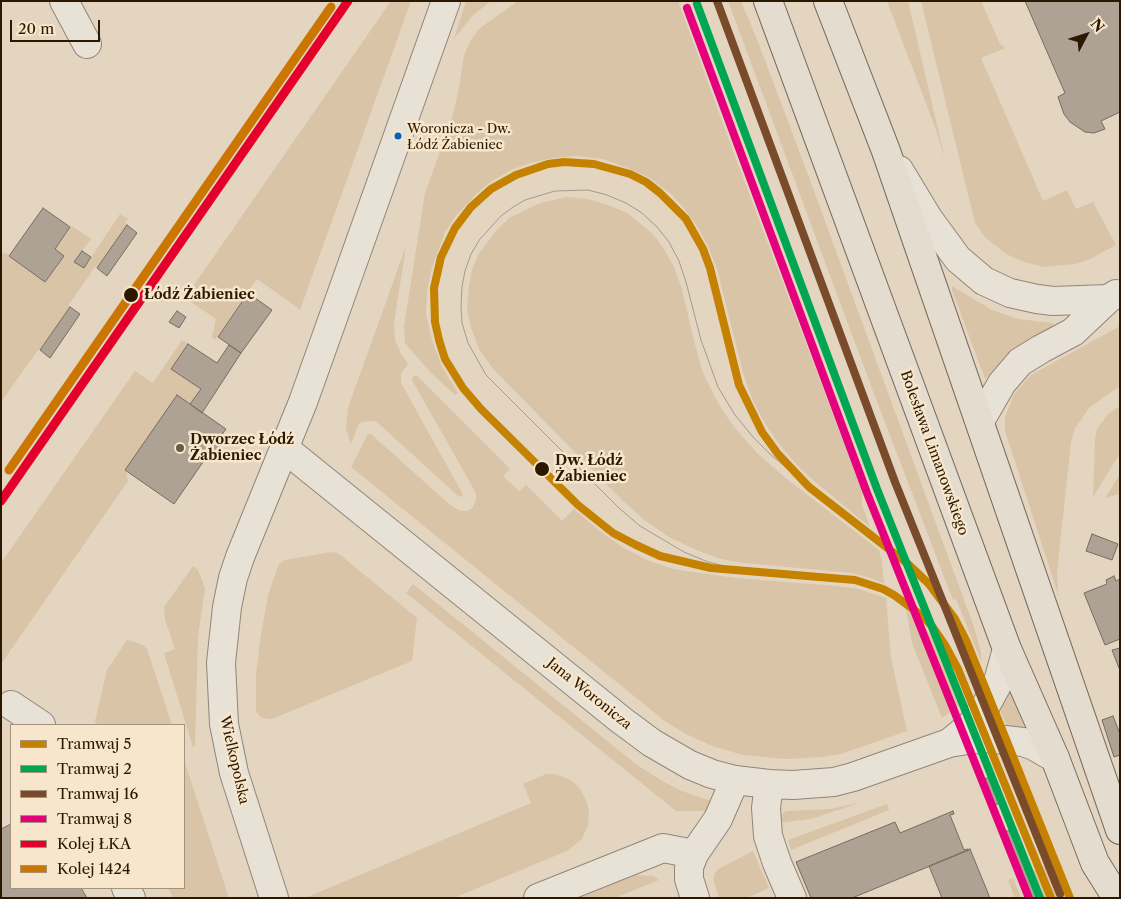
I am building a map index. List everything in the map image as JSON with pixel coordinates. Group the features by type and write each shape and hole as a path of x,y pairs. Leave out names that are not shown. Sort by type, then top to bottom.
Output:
{"main road":[{"name":"Bolesława Limanowskiego","path":"768,1 1007,649 1055,758 1095,863 1117,898"},
{"path":"828,1 886,151 1120,830"}],"street":[{"path":"64,1 86,44"},
{"name":"Wielkopolska","path":"274,898 229,753 222,710 221,663 226,616 233,578 303,402 446,1"},
{"path":"886,151 928,218 958,259 984,281 1010,293 1054,301 1114,295"},
{"path":"980,421 1002,383 1020,362 1073,332 1114,295"},
{"name":"Jana Woronicza","path":"284,448 621,720 652,743 690,765 712,774 735,780 769,784 814,784 853,777 950,743"},
{"path":"950,743 971,725 985,707 997,685 1007,649"},
{"path":"11,705 40,724"},
{"path":"950,743 987,738 1006,740 1034,746 1055,758"},
{"path":"695,898 689,879 689,867 694,854 718,819 735,780"},
{"path":"769,784 766,808 768,836 792,898"},
{"path":"538,898 663,848 694,854"}],"shaded area":[{"path":"391,1 411,1 300,310 257,279 215,340 212,337 216,319 185,298"},
{"path":"466,1 491,1 472,16 454,39"},
{"path":"518,1 678,1 862,491 862,505 870,527 796,464 766,425 753,401 743,373 717,269 708,246 697,226 670,193 650,178 625,167 603,159 576,156 530,163 511,170 492,181 477,193 455,217 445,232 432,268 427,290 426,314 432,340 442,367 458,393 455,395 430,372 405,343 404,326 425,193 453,115 464,56 470,41 480,28"},
{"path":"728,1 741,1 758,42 974,627 981,652 981,661 956,599 953,600"},
{"path":"887,1 908,1 945,159 935,127"},
{"path":"921,1 981,1 1000,44 1005,48 981,58 1043,201 1067,190 1076,209 1093,202 1116,245 1090,259 1075,264 1044,267 1024,262 1006,254 985,237 975,223"},
{"path":"567,197 588,199 627,213 653,234 674,267 682,289 703,373 718,403 734,427 757,453 788,480 879,550 884,584 853,573 744,563 721,559 669,537 643,519 621,499 493,369 479,349 471,328 467,308 472,270 478,255 496,231 509,218 540,203"},
{"path":"120,214 128,219 125,223 127,225 97,268 95,267 68,306 70,307 1,402 1,254 5,253 45,282 64,256 55,249 70,227 72,226 91,239 74,262 84,268"},
{"path":"406,246 394,323 395,340 408,364 401,374 401,383 462,493 463,496 461,497 377,422 361,422 351,444 346,428 348,408"},
{"path":"952,286 992,310 1018,319 1053,323 1054,326 1007,354 985,379"},
{"path":"1120,326 1120,386 1090,407 1075,428 1071,442 1057,573 1058,594 1005,431 1005,417 1014,394 1031,375"},
{"path":"182,340 188,344 171,369 201,389 190,404 126,470 128,481 1,664 1,563 135,371 153,383"},
{"path":"413,376 417,376 510,469 503,476 519,491 526,485 562,521 574,509 622,547 647,560 673,569 736,578 837,586 859,589 886,598 891,658 907,731 841,754 786,759 743,755 712,746 666,722 351,467 368,434 371,434 449,504 460,511 468,511 473,507 476,493 412,380"},
{"path":"1120,406 1120,453 1093,497 1097,429 1108,414"},
{"path":"1120,474 1120,494 1105,498"},
{"path":"331,552 338,553 417,618 412,661 272,719 262,718 256,709 256,675 268,595 279,564 285,560"},
{"path":"193,566 198,570 205,588 198,638 195,746 193,747 164,653 175,649 165,620 164,607"},
{"path":"413,584 637,765 682,791 714,802 711,811 676,811 406,593"},
{"path":"906,609 931,635 950,664 965,701 942,718 912,643"},
{"path":"127,640 143,645 147,649 172,724 96,724 95,721 107,670"},
{"path":"1010,692 1025,729 1008,729 1000,710"},
{"path":"185,763 229,898 173,898 169,889 185,889"},
{"path":"546,774 555,774 569,779 579,787 589,811 588,825 582,839 567,851 454,898 305,898 531,803 523,784"},
{"path":"862,802 811,819 776,823 776,820 786,811 831,809"},
{"path":"887,804 889,810 791,850 788,840"},
{"path":"753,851 769,888 747,898 719,898 714,883 714,875 718,869"},
{"path":"1047,864 1049,869 1059,865 1073,898 1041,898 1030,872"},
{"path":"634,875 653,876 659,880 615,898 579,898"},
{"path":"1013,878 1021,898 1015,898 1008,880"}],"building":[{"path":"1025,1 1120,1 1120,112 1101,121 1105,129 1094,133 1085,132 1070,122 1064,114 1058,97 1065,93"},
{"path":"43,208 70,227 55,249 64,256 45,282 9,256"},
{"path":"127,225 137,233 107,276 97,268"},
{"path":"82,251 91,257 84,268 74,262"},
{"path":"248,293 272,310 241,353 218,337"},
{"path":"70,307 80,314 50,358 40,350"},
{"path":"177,311 186,317 179,328 169,322"},
{"path":"188,344 217,363 229,345 241,353 202,413 190,404 201,389 171,369"},
{"name":"Dworzec Łódź Żabieniec","path":"177,395 226,429 218,440 222,443 214,455 210,452 174,504 125,470"},
{"path":"1092,534 1118,544 1112,560 1086,551"},
{"path":"1114,576 1116,581 1120,579 1120,639 1105,645 1084,593 1107,584 1106,580"},
{"path":"1120,648 1120,667 1119,668 1112,650"},
{"path":"1113,716 1120,734 1120,755 1114,757 1102,720"},
{"path":"992,776 1002,802 991,807 980,781"},
{"path":"953,811 954,814 950,815 964,850 969,850 852,898 811,898 796,862 895,822 900,833"},
{"path":"10,824 10,889 82,889 87,898 1,898 1,829"},
{"path":"1013,829 1041,898 1031,898 1004,832"},
{"path":"970,849 990,898 942,898 929,866"}],"tram line":[{"name":"16","path":"717,1 895,482 1060,894"},
{"name":"2","path":"697,4 877,489 1040,898"},
{"name":"8","path":"687,8 867,493 1029,898"},
{"name":"5","path":"1051,898 958,669 932,626 921,615 883,589 855,580 711,568 660,556 636,545 613,533 578,505 481,409 463,388 445,359 439,340 435,322 434,288 441,257 455,228 471,207 491,189 516,175 548,164 564,162 594,164 630,174 646,182 686,219 703,249 710,268 739,385 762,432 778,454 809,487 908,564 929,584 955,619 966,640 1070,898"},
{"path":"745,571 708,562 684,552 640,526 619,508 486,375 468,343 462,323 461,307 465,271 471,254 480,239 501,216 513,207 525,200 555,191 588,190 626,203 642,213 669,242 679,261 701,340 718,387 735,415 770,454 809,487"}],"rail line":[{"name":"ŁKA","path":"1,501 348,1"},
{"name":"1424","path":"9,470 331,7"}],"place":[{"name":"Woronicza - Dw. Łódź Żabieniec","path":"398,136"},
{"name":"Łódź Żabieniec","path":"131,295"},
{"name":"Dworzec Łódź Żabieniec","path":"180,448"},
{"name":"Dw. Łódź Żabieniec","path":"542,469"}]}
